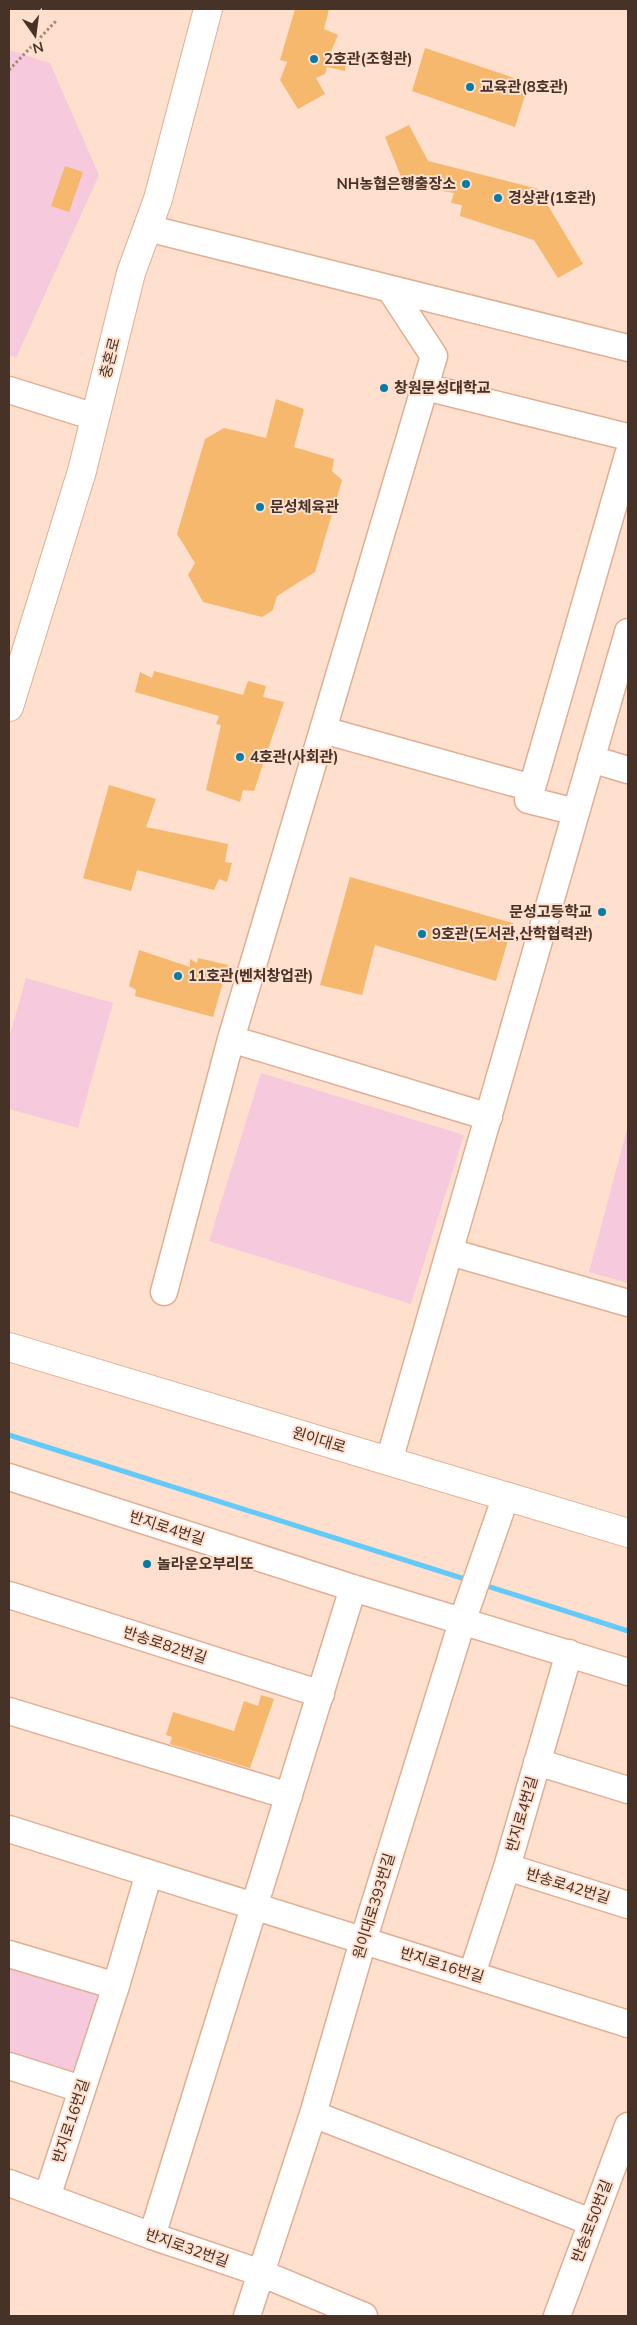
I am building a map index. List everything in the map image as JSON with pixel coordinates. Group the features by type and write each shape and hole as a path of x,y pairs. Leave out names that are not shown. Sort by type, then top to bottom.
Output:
{"main road":[{"name":"충혼로","path":"9,706 82,472 131,273 158,199 208,9"},
{"name":"원이대로","path":"9,1347 628,1533"}],"street":[{"path":"147,228 628,348"},
{"path":"164,1292 231,1039 434,356 390,289"},
{"path":"425,387 628,437"},
{"path":"9,390 95,417"},
{"path":"576,812 528,800 628,455"},
{"path":"389,1461 628,632"},
{"path":"323,730 532,788"},
{"path":"591,759 628,770"},
{"path":"231,1039 488,1117"},
{"path":"450,1252 628,1303"},
{"name":"반지로4번길","path":"9,1477 353,1588 628,1672"},
{"name":"원이대로393번길","path":"247,2316 313,2114 363,1941 462,1622 506,1496"},
{"path":"152,2236 353,1588"},
{"name":"반송로82번길","path":"9,1596 321,1694"},
{"name":"반지로4번길","path":"472,1974 507,1867 570,1653"},
{"path":"9,1711 289,1796"},
{"path":"538,1762 628,1790"},
{"name":"반지로16번길","path":"9,1829 628,2024"},
{"name":"반송로42번길","path":"507,1867 628,1905"},
{"name":"반지로16번길","path":"47,2198 116,1986 149,1873"},
{"path":"9,1954 116,1986"},
{"path":"9,2066 81,2089"},
{"path":"313,2114 591,2222"},
{"name":"반송로50번길","path":"557,2316 628,2126"},
{"name":"반지로32번길","path":"9,2183 152,2236 261,2273 364,2316"}],"path":[{"path":"9,70 57,20"}],"shaded area":[{"path":"9,50 50,63 99,175 16,358 9,355"},
{"path":"26,978 113,1003 78,1128 9,1109 9,1038"},
{"path":"261,1073 464,1135 411,1304 209,1241"},
{"path":"628,1125 628,1283 589,1272"},
{"path":"9,1958 108,1987 78,2082 9,2061"}],"building":[{"name":"2호관(조형관)","path":"295,9 329,9 324,29 338,35 330,54 347,57 345,71 327,67 325,74 316,78 325,94 298,109 280,80 287,62 280,60"},
{"name":"교육관(8호관)","path":"425,48 529,83 515,127 412,91"},
{"name":"경상관(1호관)","path":"409,125 428,161 538,189 583,264 558,278 534,240 460,216 462,205 451,203 454,193 404,184 385,137"},
{"path":"65,166 83,172 69,212 51,206"},
{"name":"문성체육관","path":"276,399 304,409 294,447 334,459 332,471 342,480 315,572 277,596 273,610 262,617 203,602 188,575 195,563 177,534 205,439 224,428 266,438"},
{"name":"4호관(사회관)","path":"154,671 243,695 248,681 266,686 263,697 284,702 254,791 243,790 240,802 206,790 221,725 216,724 219,716 135,692 140,672 152,678"},
{"path":"109,785 156,799 146,827 228,844 225,862 232,863 227,882 219,879 214,890 137,870 131,891 83,878"},
{"name":"9호관(도서관,산학협력관)","path":"350,877 513,923 496,981 375,945 362,995 320,985"},
{"name":"11호관(벤처창업관)","path":"139,950 190,967 190,959 197,963 198,958 228,965 213,1017 135,996 136,990 129,986"},
{"path":"261,1695 274,1699 250,1768 170,1744 172,1737 166,1735 173,1712 234,1731 244,1701 258,1706"}],"waterway":[{"path":"9,1435 468,1580"},
{"path":"484,1585 628,1631"}],"place":[{"name":"2호관(조형관)","path":"314,59"},
{"name":"교육관(8호관)","path":"470,87"},
{"name":"NH농협은행출장소","path":"466,184"},
{"name":"경상관(1호관)","path":"498,198"},
{"name":"창원문성대학교","path":"384,388"},
{"name":"문성체육관","path":"260,507"},
{"name":"4호관(사회관)","path":"240,757"},
{"name":"문성고등학교","path":"602,912"},
{"name":"9호관(도서관,산학협력관)","path":"422,934"},
{"name":"11호관(벤처창업관)","path":"178,976"},
{"name":"놀라운오부리또","path":"147,1564"}]}
